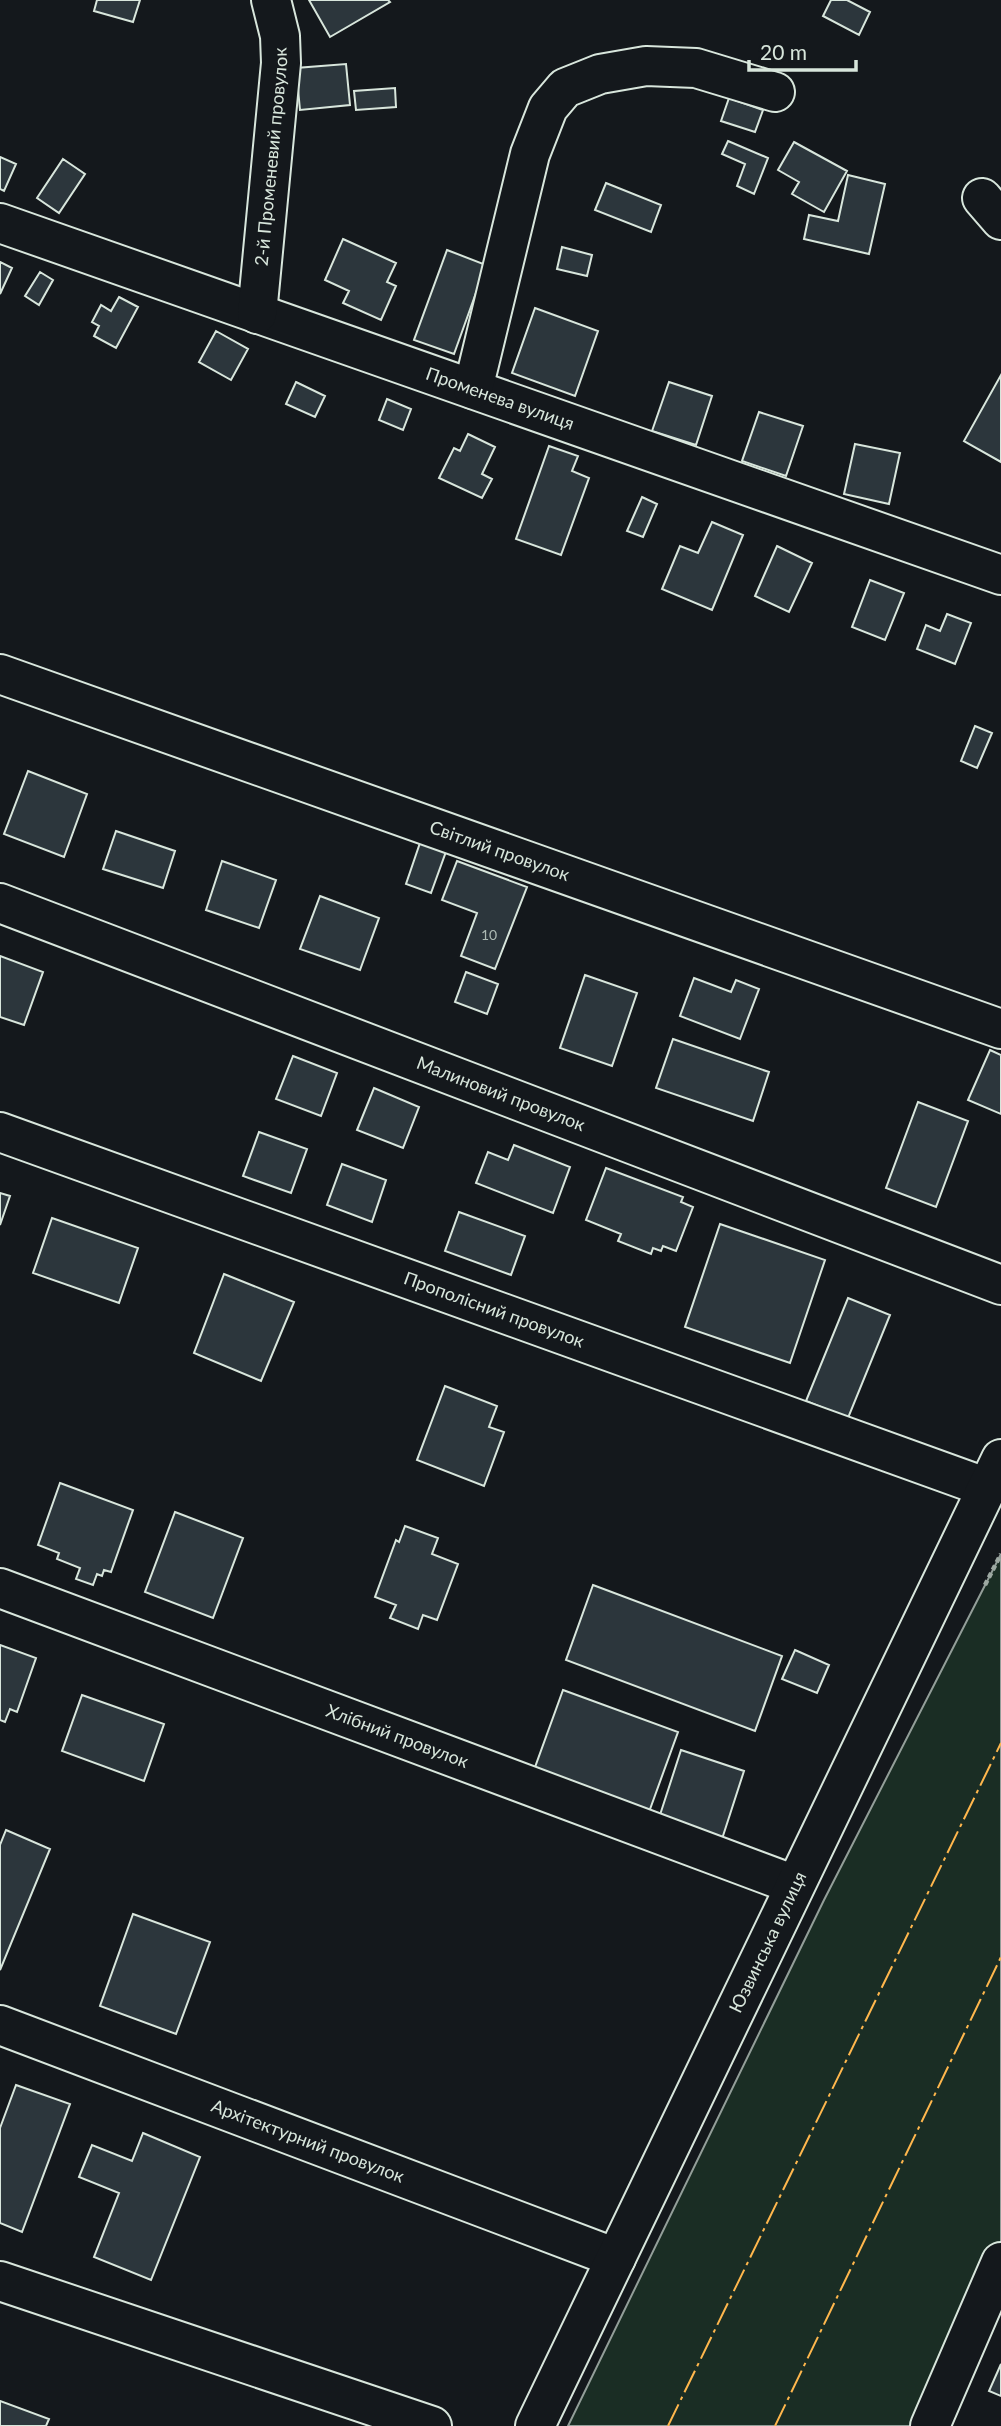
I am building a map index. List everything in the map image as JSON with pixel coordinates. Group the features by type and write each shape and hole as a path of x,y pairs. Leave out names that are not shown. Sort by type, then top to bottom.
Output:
{"street":[{"name":"2-й Променевий провулок","path":"257,314 281,63 280,36 271,0"},
{"path":"473,389 530,153 548,108 565,88 600,74 646,66 696,68 775,92"},
{"name":"Променева вулиця","path":"0,223 1001,575"},
{"name":"Світлий провулок","path":"0,674 1001,1029"},
{"name":"Малиновий провулок","path":"0,903 1001,1285"},
{"name":"Прополісний провулок","path":"0,1132 995,1474"},
{"name":"Юзвинська вулиця","path":"536,2426 995,1474"},
{"name":"Хлібний провулок","path":"0,1588 795,1885"},
{"name":"Архітектурний провулок","path":"0,2025 616,2258"},
{"path":"930,2426 1001,2262"},
{"path":"0,2281 432,2426"}],"green space":[{"path":"1001,1554 1001,2262 930,2426 568,2426 824,1900"}],"building":[{"path":"97,0 140,0 133,22 94,11"},
{"path":"309,0 388,0 390,2 330,37"},
{"path":"831,0 847,0 870,12 859,35 823,16"},
{"path":"346,64 350,105 300,110 296,68"},
{"path":"395,88 396,107 356,110 354,91"},
{"path":"729,98 763,110 755,132 721,121"},
{"path":"728,141 768,158 754,194 737,186 745,164 722,154"},
{"path":"794,142 847,171 824,212 792,194 799,182 778,170"},
{"path":"0,157 16,164 4,191 0,189"},
{"path":"63,159 85,174 59,213 37,198"},
{"path":"848,175 885,184 869,254 804,239 809,215 838,221"},
{"path":"606,183 661,205 651,232 595,210"},
{"path":"343,239 396,263 387,282 396,286 381,320 343,303 349,291 325,280"},
{"path":"562,247 592,255 587,276 557,269"},
{"path":"447,250 486,265 454,354 414,340"},
{"path":"0,262 12,268 0,294"},
{"path":"40,272 53,280 39,305 25,296"},
{"path":"119,297 138,307 116,348 94,336 99,326 92,322 101,305 111,311"},
{"path":"535,308 598,331 575,396 512,373"},
{"path":"216,331 248,349 231,380 199,362"},
{"path":"1001,375 1001,462 964,441"},
{"path":"296,382 325,396 315,417 286,404"},
{"path":"669,382 712,396 696,445 652,431"},
{"path":"387,399 411,409 403,430 379,420"},
{"path":"759,412 803,426 786,476 742,461"},
{"path":"468,434 495,447 482,474 492,479 482,498 439,478 454,448 460,451"},
{"path":"855,444 900,453 889,504 844,494"},
{"path":"549,446 578,456 572,471 589,478 561,555 516,539"},
{"path":"642,497 657,504 643,537 627,531"},
{"path":"712,522 743,535 712,610 662,589 680,546 698,553"},
{"path":"777,546 812,563 789,612 755,596"},
{"path":"870,580 904,593 885,640 852,627"},
{"path":"947,614 971,623 955,664 917,649 926,625 940,631"},
{"path":"975,726 992,733 977,768 961,761"},
{"path":"28,771 87,794 64,857 4,834"},
{"path":"116,831 175,851 163,888 103,869"},
{"path":"422,837 448,846 431,893 406,884"},
{"path":"222,861 276,880 259,928 206,910"},
{"path":"457,861 527,887 495,969 461,956 477,913 442,900"},
{"path":"320,896 379,918 360,970 300,949"},
{"path":"0,956 43,972 24,1025 0,1017"},
{"path":"466,972 498,984 487,1014 455,1002"},
{"path":"585,975 637,993 612,1066 560,1048"},
{"path":"694,978 731,992 736,980 759,989 740,1039 680,1016"},
{"path":"673,1039 769,1072 753,1121 656,1088"},
{"path":"990,1050 1001,1055 1001,1114 968,1100"},
{"path":"293,1056 337,1073 321,1116 276,1099"},
{"path":"374,1088 419,1107 403,1148 357,1130"},
{"path":"918,1102 968,1121 936,1207 886,1188"},
{"path":"259,1132 307,1149 291,1193 243,1176"},
{"path":"514,1145 570,1167 553,1213 476,1183 488,1152 508,1160"},
{"path":"342,1164 386,1180 372,1222 327,1205"},
{"path":"606,1168 683,1197 681,1202 693,1207 676,1251 663,1246 661,1251 653,1248 651,1254 618,1241 621,1234 586,1220"},
{"path":"0,1193 10,1196 0,1225"},
{"path":"459,1212 525,1236 511,1275 445,1251"},
{"path":"52,1218 138,1248 119,1303 33,1273"},
{"path":"720,1224 825,1260 790,1363 685,1327"},
{"path":"224,1274 294,1302 261,1381 194,1353"},
{"path":"848,1298 890,1315 848,1418 806,1401"},
{"path":"445,1386 497,1406 489,1427 504,1432 484,1486 417,1460"},
{"path":"60,1483 133,1510 111,1572 104,1570 102,1576 97,1574 93,1585 76,1579 80,1568 57,1559 59,1553 38,1545"},
{"path":"175,1512 243,1538 213,1618 145,1592"},
{"path":"405,1526 438,1538 432,1554 458,1564 437,1620 423,1615 418,1629 390,1618 396,1605 375,1597 396,1540 399,1542"},
{"path":"593,1585 782,1656 755,1731 566,1660"},
{"path":"0,1645 36,1658 17,1712 10,1709 5,1722 0,1720"},
{"path":"795,1650 829,1665 817,1693 782,1679"},
{"path":"563,1690 678,1732 649,1812 534,1770"},
{"path":"82,1695 164,1724 144,1781 62,1751"},
{"path":"681,1750 744,1771 722,1839 659,1818"},
{"path":"6,1830 50,1849 0,1970 0,1845"},
{"path":"133,1914 210,1942 176,2034 100,2006"},
{"path":"16,2085 70,2104 22,2232 0,2223 0,2128"},
{"path":"143,2133 200,2157 151,2280 94,2257 119,2193 79,2177 92,2145 132,2161"},
{"path":"1001,2364 1001,2396 989,2391"},
{"path":"0,2401 49,2419 46,2426 0,2426"}],"power":[{"path":"668,2426 1001,1743"},
{"path":"775,2426 1001,1957"}]}
